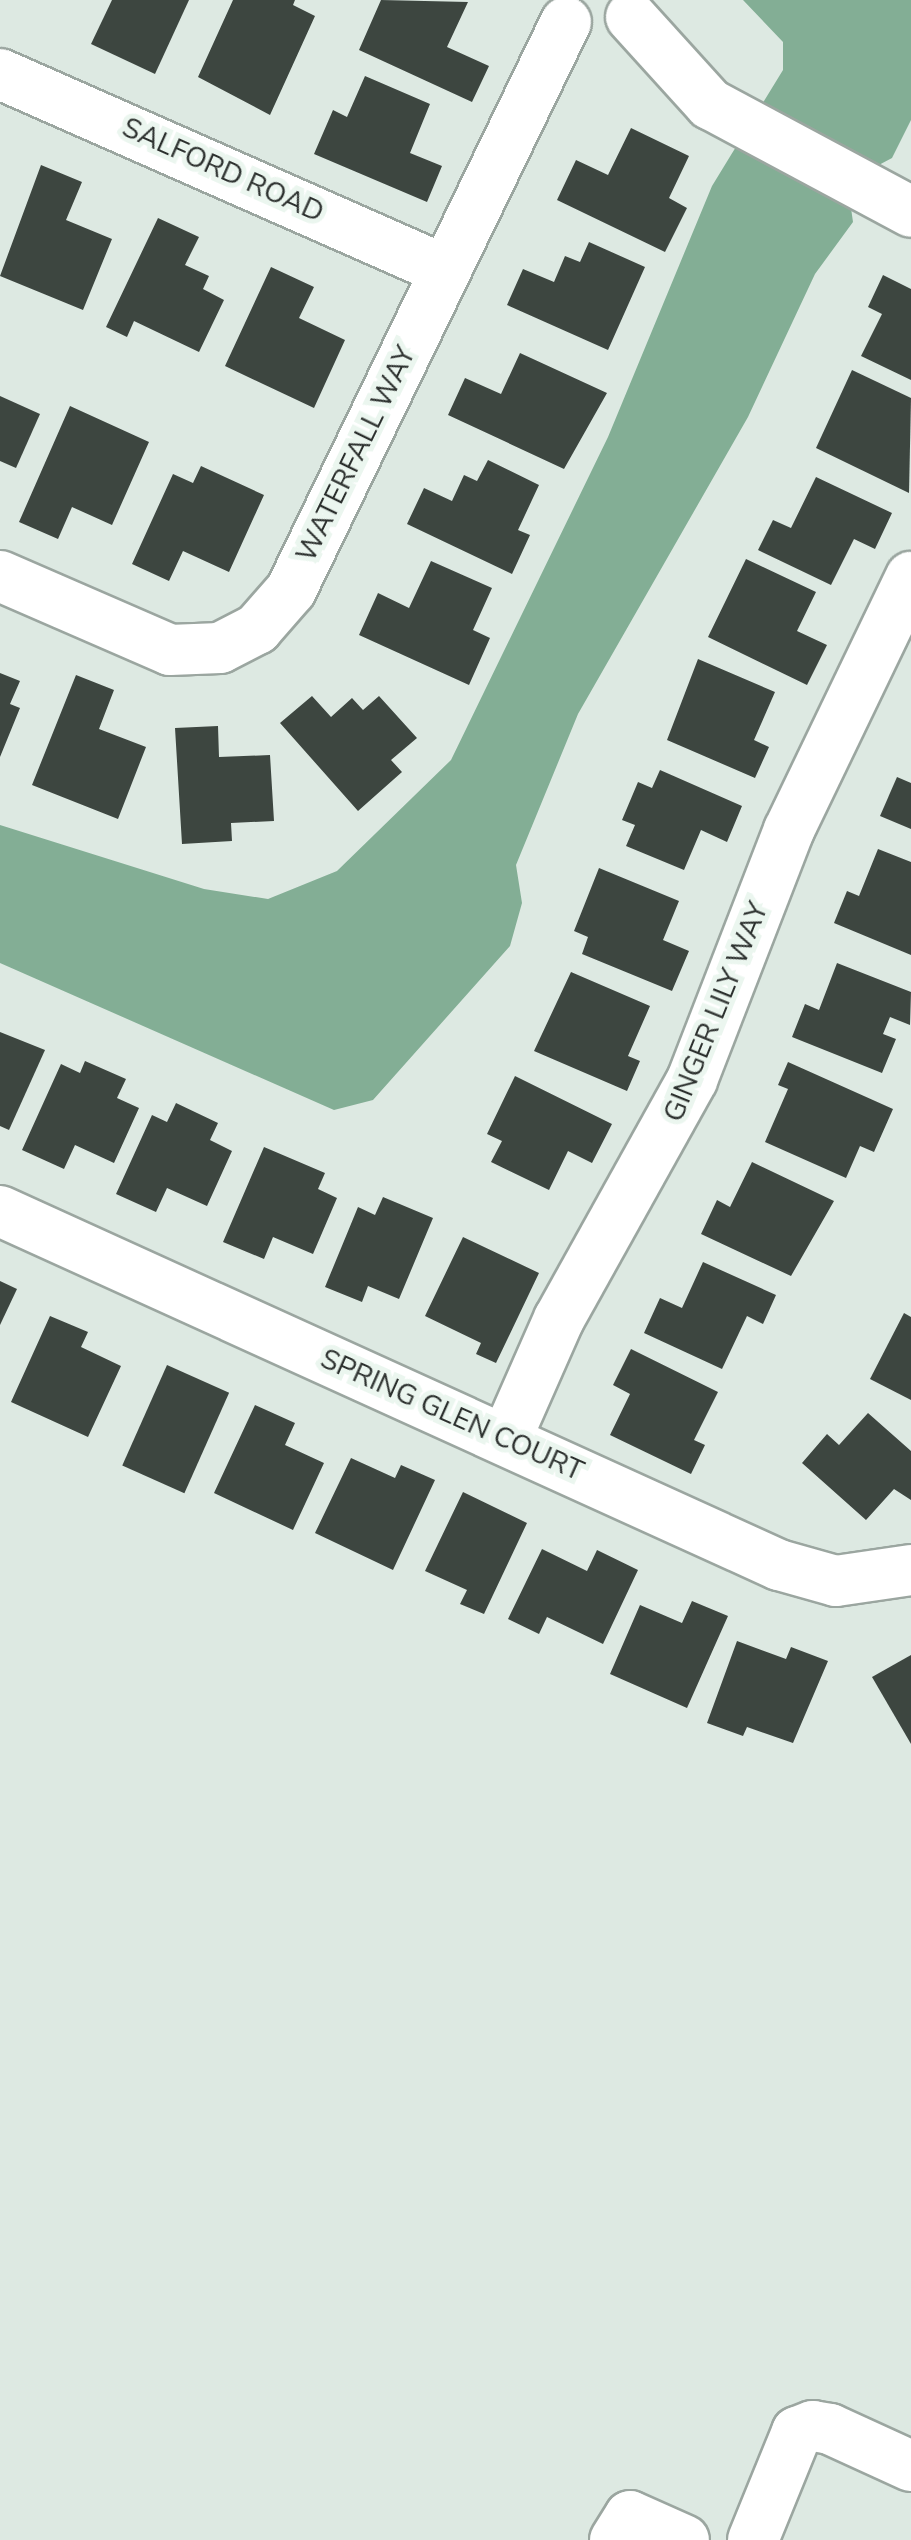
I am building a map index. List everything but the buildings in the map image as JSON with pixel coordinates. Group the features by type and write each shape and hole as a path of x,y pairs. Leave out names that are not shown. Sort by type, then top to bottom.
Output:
{"street":[{"path":"553,11 592,30 639,8 684,81 740,124 893,203"},
{"name":"WATERFALL WAY","path":"0,576 170,650 220,648 258,630 291,590 444,270 553,11"},
{"name":"SALFORD ROAD","path":"0,74 444,270"},
{"name":"GINGER LILY WAY","path":"506,1439 559,1320 692,1080 796,816 911,576"},
{"name":"SPRING GLEN COURT","path":"0,1211 806,1576 869,1581 911,1570"},
{"path":"753,2540 797,2432 812,2426 830,2429 911,2466"},
{"path":"623,2528 684,2540"}],"shaded area":[{"path":"743,0 911,0 911,120 892,158 875,167 851,208 853,222 815,274 748,417 578,714 516,865 522,903 510,946 373,1100 334,1110 0,963 0,825 204,889 268,899 337,871 451,760 608,437 712,186 783,70 783,42"}]}
